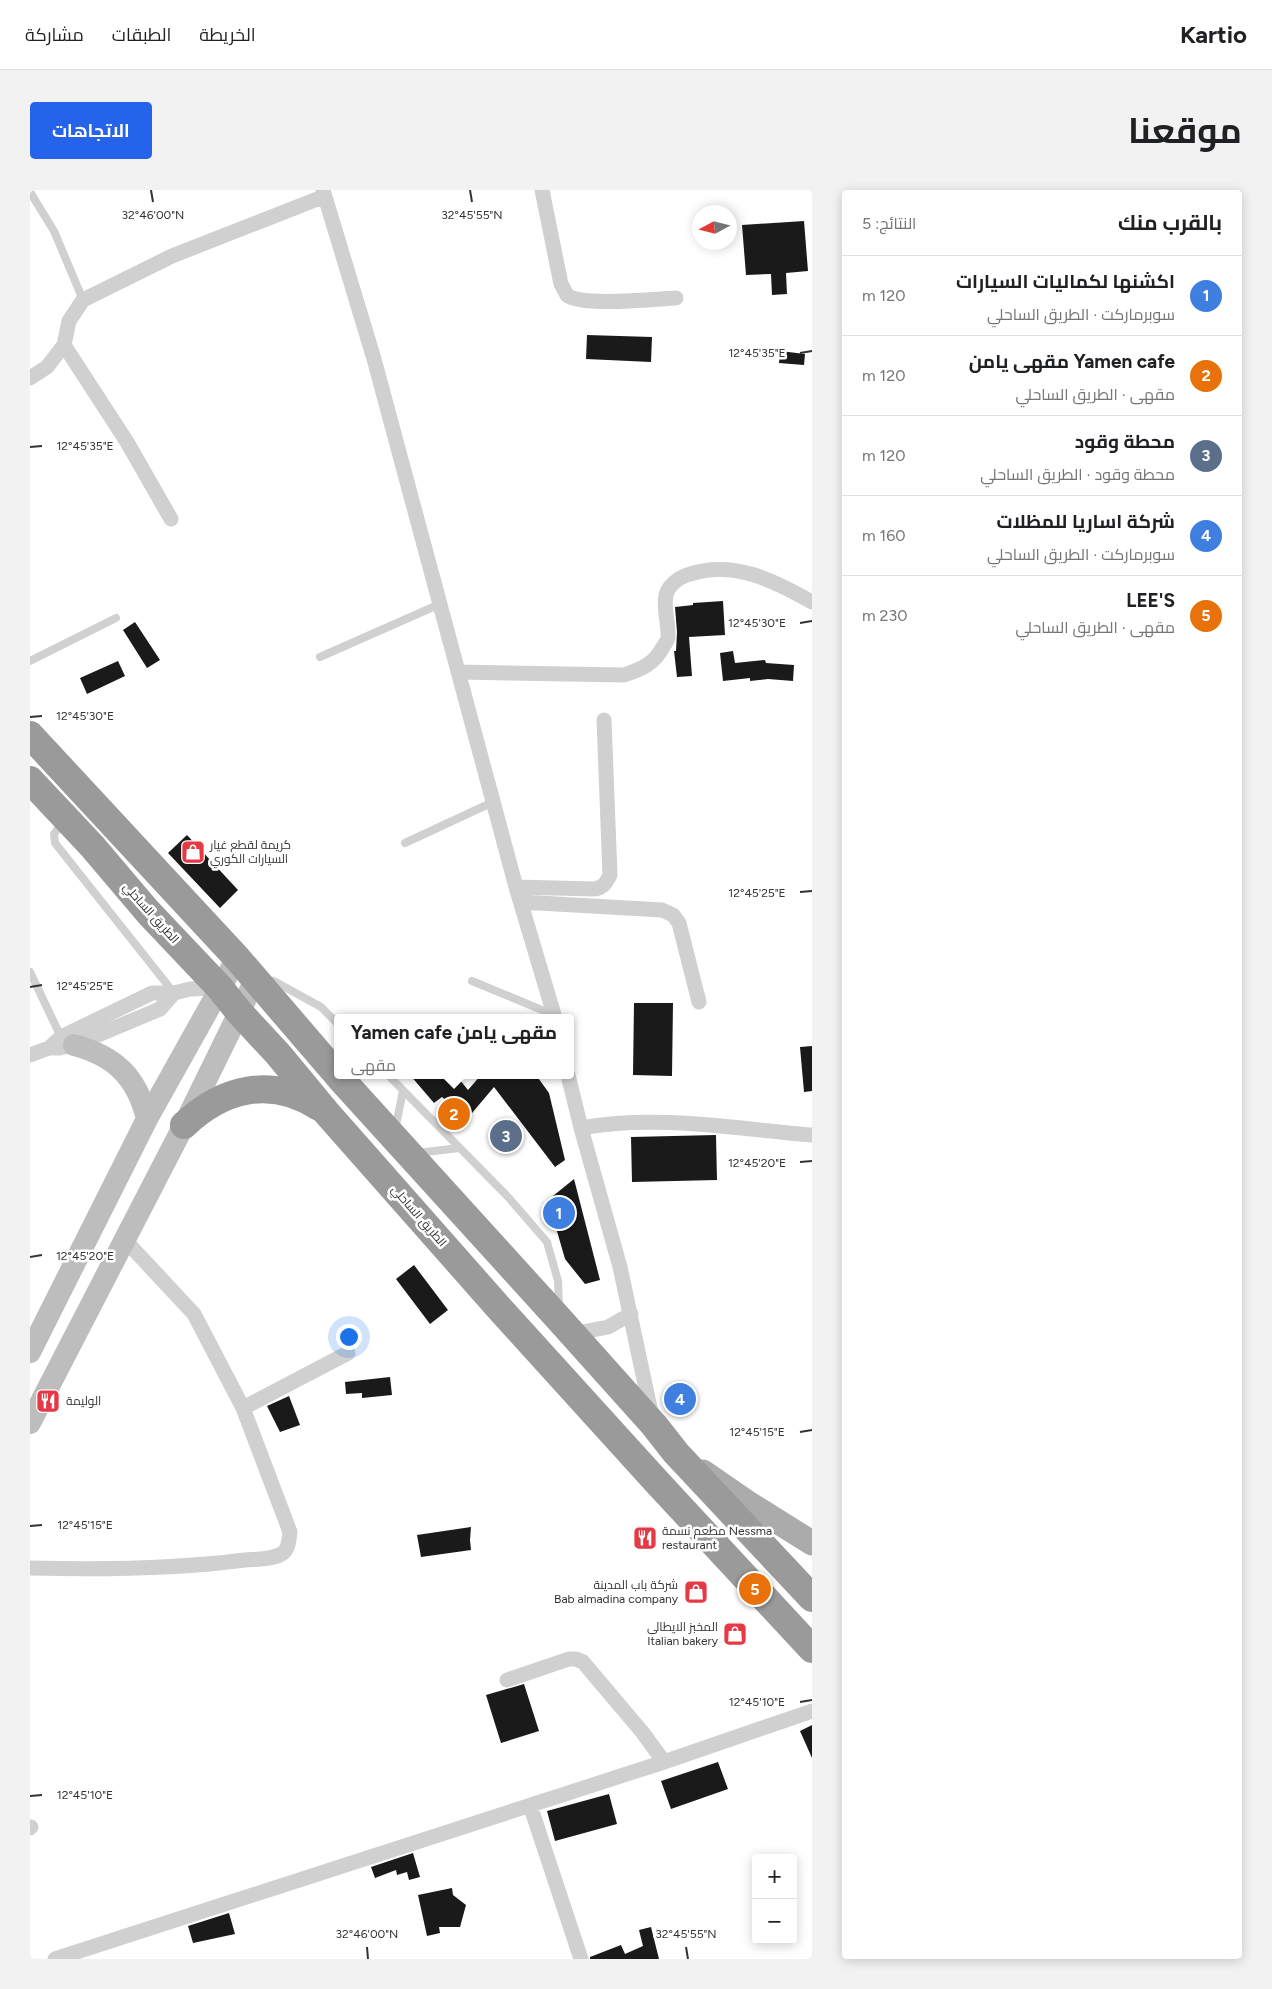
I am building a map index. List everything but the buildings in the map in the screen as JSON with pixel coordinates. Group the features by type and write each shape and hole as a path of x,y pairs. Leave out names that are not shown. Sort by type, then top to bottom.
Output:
{"highway":[{"path":"30,736 237,958 334,1069"},
{"name":"الطريق الساحلي","path":"30,780 66,818 148,912 220,988 326,1112 499,1308 812,1649"},
{"path":"343,1079 654,1426 676,1453 812,1598"},
{"path":"184,1125 198,1111 215,1101 233,1094 252,1090 272,1090 291,1094 310,1101 326,1112"}],"main road":[{"path":"30,1352 147,1119 237,958"},
{"path":"30,1424 184,1125 255,980"},
{"path":"68,1041 104,1055 117,1064 128,1076 140,1096 147,1119"},
{"path":"676,1453 748,1503 812,1543"}],"street":[{"path":"542,190 561,284 567,294 576,299 593,302 676,298"},
{"path":"30,378 48,367 64,345 69,321 83,300 172,256 324,193 377,369 516,887 553,1014"},
{"path":"64,345 127,442 171,518"},
{"path":"458,672 624,674 647,667 659,655 668,638 665,612 666,594 678,578 699,571 735,569 773,581 812,602"},
{"path":"516,887 594,889 607,882 610,875 604,720"},
{"path":"521,902 662,910 673,915 679,923 699,1002"},
{"path":"30,1055 49,1048 60,1048 68,1041 160,1009 174,993 190,989 220,988"},
{"path":"569,1079 620,1267 654,1426"},
{"path":"581,1128 639,1121 812,1135"},
{"path":"30,1568 98,1570 222,1563 273,1557 283,1553 288,1545 290,1532 243,1408 194,1314 124,1239"},
{"path":"565,1327 608,1327 631,1314"},
{"path":"243,1408 348,1353"},
{"path":"507,1680 568,1658 576,1658 583,1662 643,1733 664,1762"},
{"path":"55,1959 530,1806 812,1711"},
{"path":"530,1806 581,1959"}],"lane":[{"path":"30,192 54,231 83,300"},
{"path":"320,657 440,604"},
{"path":"30,661 116,618"},
{"path":"405,843 493,802"},
{"path":"66,818 54,834 55,843 174,993"},
{"path":"30,972 68,1041"},
{"path":"255,980 265,979 274,981 321,1007 334,1020"},
{"path":"472,981 549,1014"},
{"path":"392,1079 509,1198 547,1242 558,1281 565,1327"},
{"path":"403,1091 401,1145 459,1148"}],"place":[{"name":"كريمة لقطع غيار السيارات الكوري","path":"193,852"},
{"name":"Yamen cafe مقهى يامن","path":"454,1114"},
{"name":"محطة وقود","path":"506,1136"},
{"name":"اكشنها لكماليات السيارات","path":"559,1213"},
{"name":"شركة اساريا للمظلات","path":"680,1399"},
{"name":"الوليمة","path":"48,1401"},
{"name":"مطعم نسمة Nessma restaurant","path":"645,1538"},
{"name":"LEE'S","path":"755,1589"},
{"name":"شركة باب المدينة Bab almadina company","path":"696,1592"},
{"name":"المخبز الايطالي Italian bakery","path":"735,1634"}]}
